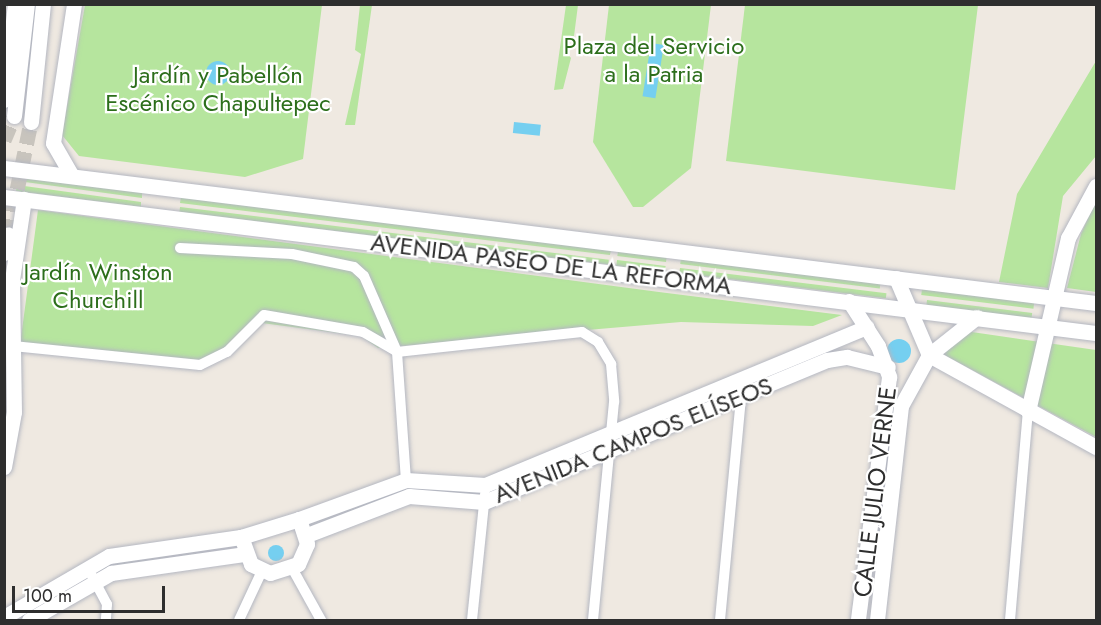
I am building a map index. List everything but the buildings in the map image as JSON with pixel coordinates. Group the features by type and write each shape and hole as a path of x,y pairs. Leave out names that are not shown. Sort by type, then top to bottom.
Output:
{"street":[{"path":"4,100 15,4"},
{"path":"14,116 27,4"},
{"path":"31,122 43,4"},
{"path":"72,176 53,143 74,4"},
{"name":"AVENIDA PASEO DE LA REFORMA","path":"4,168 1096,303"},
{"path":"1010,621 1028,411 1050,327 1054,298 1081,210 1096,186"},
{"path":"1081,210 1096,196"},
{"name":"AVENIDA PASEO DE LA REFORMA","path":"4,197 1096,333"},
{"path":"4,467 14,412 12,280 24,199"},
{"path":"4,253 8,234"},
{"path":"180,248 292,254 354,267 364,276 397,352 406,480"},
{"path":"896,278 912,309 929,355 1096,447"},
{"name":"CALLE JULIO VERNE","path":"849,301 867,327 888,367 858,621"},
{"path":"13,346 200,365 227,352 264,315 363,332 397,352 582,332 598,342 611,364 614,431 593,621"},
{"name":"CALLE JULIO VERNE","path":"877,621 901,406 929,355 977,317"},
{"name":"AVENIDA CAMPOS ELÍSEOS","path":"241,537 299,519 406,480 485,485 737,378 867,327"},
{"name":"AVENIDA CAMPOS ELÍSEOS","path":"307,535 409,496 484,502 827,360 847,357 888,367"},
{"path":"4,364 4,400"},
{"path":"720,621 745,394 737,378"},
{"path":"472,621 485,485"},
{"path":"4,617 109,555 241,537 244,554 262,571 292,568 305,551 307,535 299,519"},
{"path":"29,621 111,573 244,554"},
{"path":"87,568 97,582 107,604 106,621"},
{"path":"292,568 321,621"},
{"path":"239,621 262,571"}],"green space":[{"name":"Jardín y Pabellón Escénico Chapultepec","path":"85,5 322,5 303,159 245,177 79,156 62,135"},
{"path":"360,5 372,5 355,125 345,125 361,54 355,50"},
{"path":"566,5 578,5 574,36 566,36 564,49 571,58 563,89 554,90"},
{"name":"Plaza del Servicio a la Patria","path":"609,5 711,5 691,168 643,207 633,207 593,142"},
{"path":"745,5 978,5 955,190 726,161"},
{"path":"1096,61 1096,156 1063,196 1048,288 999,282 1017,194"},
{"path":"19,176 142,192 142,198 18,181"},
{"path":"17,185 141,202 141,207 16,191"},
{"path":"181,197 611,250 610,255 180,203"},
{"path":"1096,200 1096,292 1067,288 1081,234"},
{"path":"180,207 609,260 608,265 179,212"},
{"name":"Jardín Winston Churchill","path":"38,210 842,315 813,326 681,322 378,348 361,336 262,323 200,364 20,345"},
{"path":"618,251 667,257 666,262 617,256"},
{"path":"681,258 881,282 880,288 680,264"},
{"path":"617,260 666,266 665,272 616,266"},
{"path":"680,268 886,293 886,298 679,273"},
{"path":"922,289 1034,303 1033,309 921,295"},
{"path":"927,300 1032,313 1031,319 926,306"},
{"path":"965,331 1096,350 1096,437 939,352"}],"water":[{"path":"651,43 664,45 655,98 643,96"},
{"path":"218,61 223,62 229,68 229,78 223,84 218,85 213,84 207,78 206,73 207,68 213,62"},
{"path":"514,122 541,125 540,136 513,133"},
{"path":"899,339 907,343 911,351 907,359 899,363 891,359 887,351 891,343"},
{"path":"276,545 284,553 276,561 268,553"}],"tunnel":[{"path":"4,140 14,116"},
{"path":"8,234 31,122"}]}
